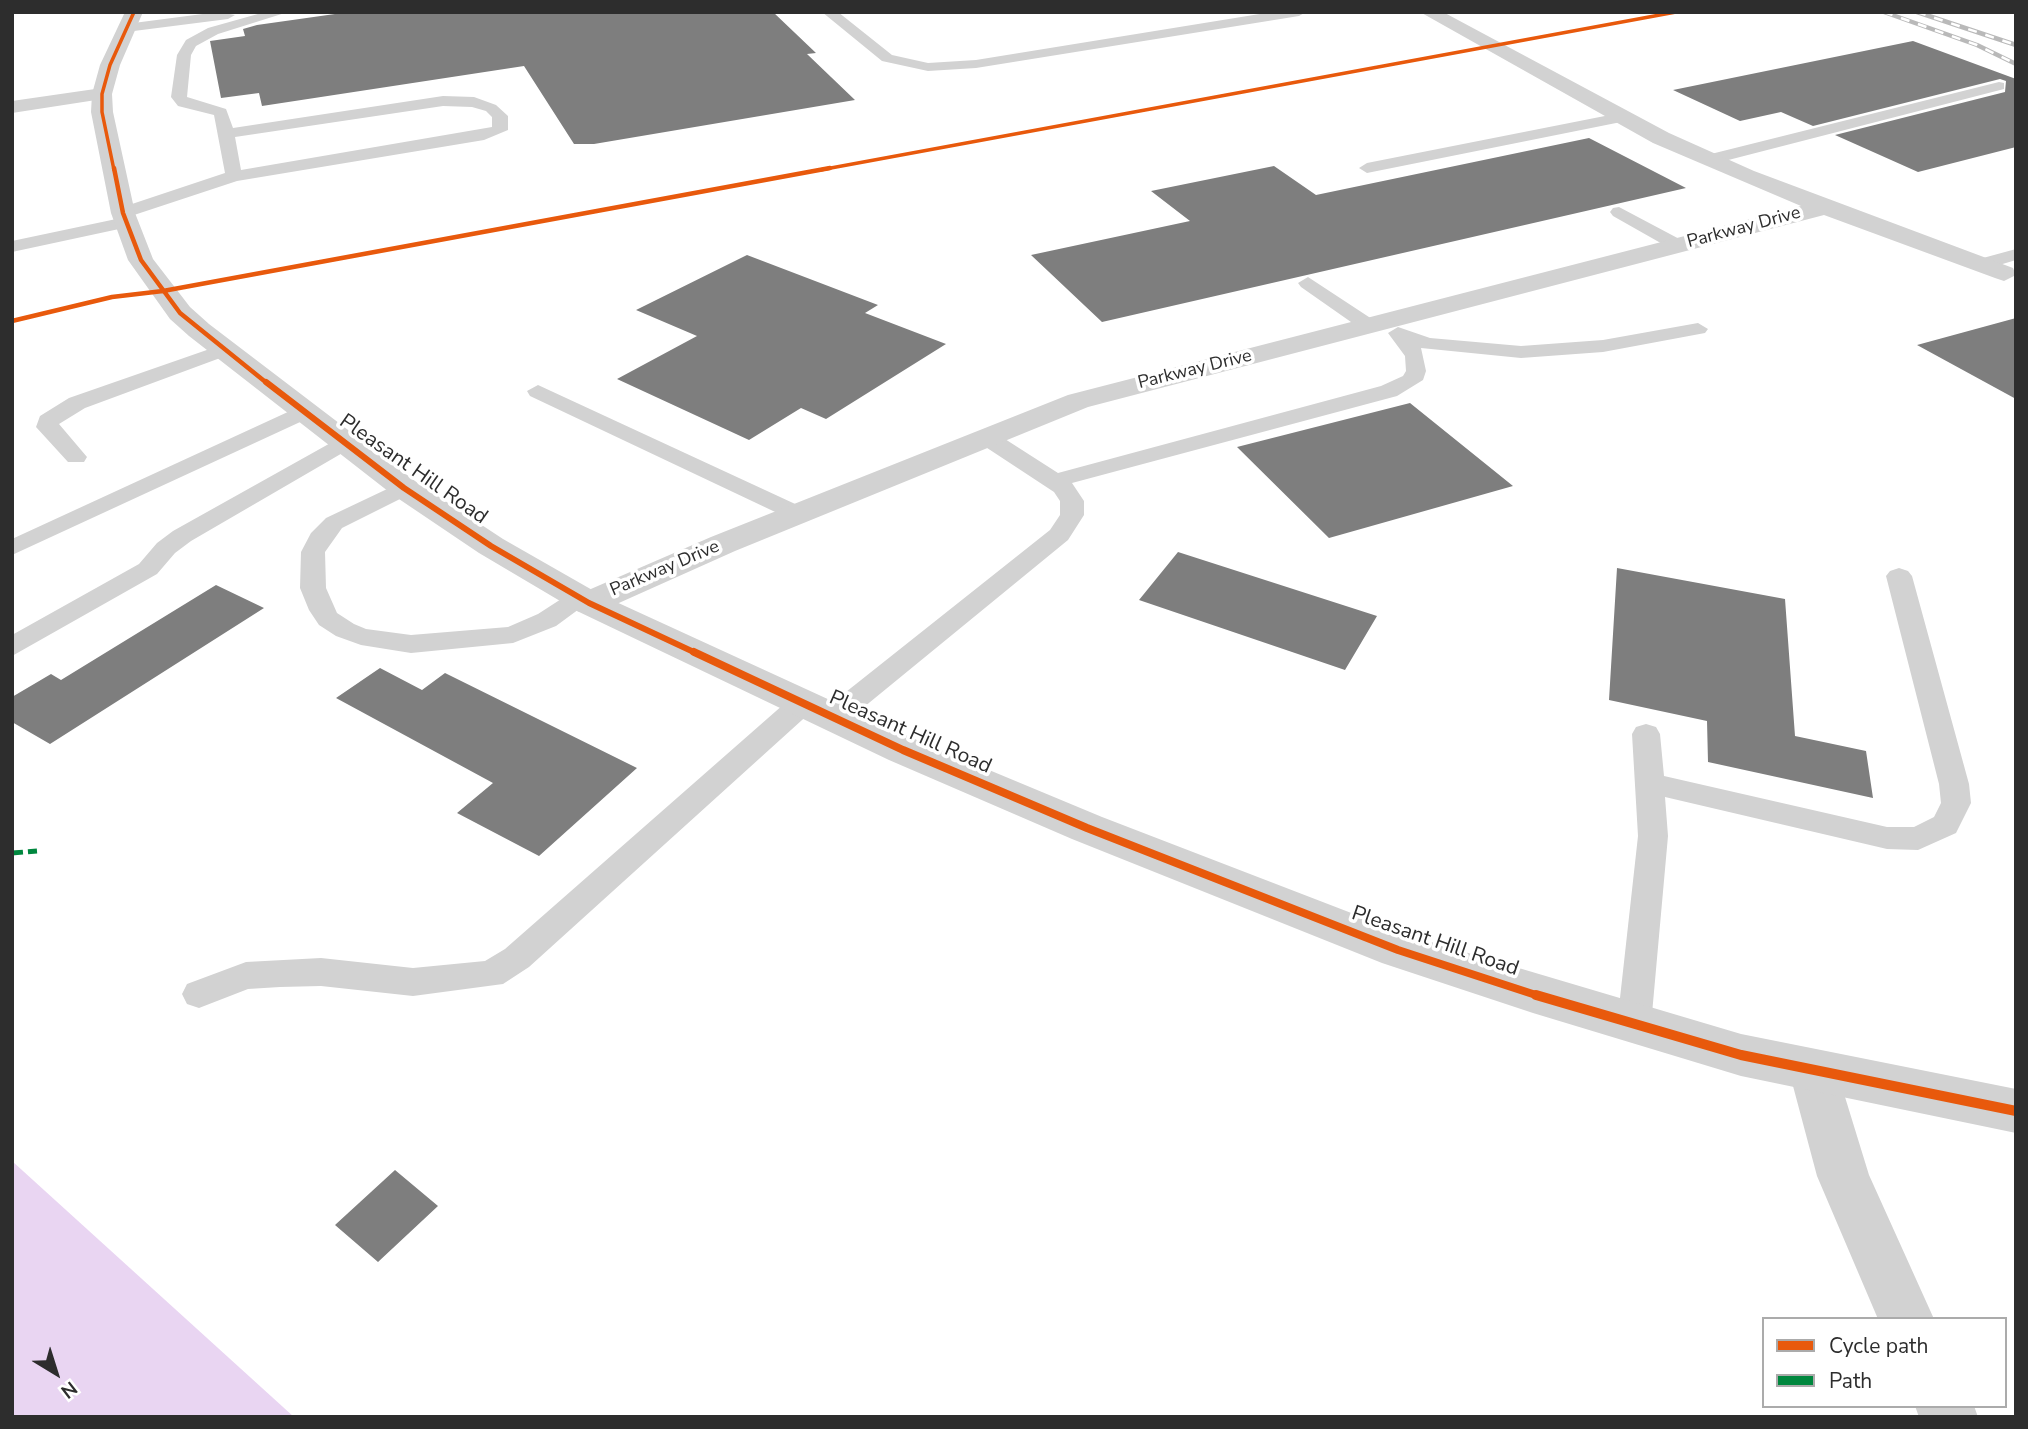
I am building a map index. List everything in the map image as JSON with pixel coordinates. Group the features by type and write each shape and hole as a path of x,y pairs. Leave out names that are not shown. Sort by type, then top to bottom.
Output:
{"street":[{"name":"Parkway Drive","path":"1429,12 1620,118 1709,160 1979,265 2012,268"},
{"name":"Pleasant Hill Road","path":"130,20 102,94 103,127 125,217 141,260 180,313 224,350 404,488 491,546 585,600 817,711 1087,828 1398,950 1634,1025 1813,1071 2016,1111"},
{"path":"12,107 102,94"},
{"name":"Parkway Drive","path":"585,600 1078,401 1825,207"},
{"path":"1813,1071 1843,1176 1905,1317"}],"lane":[{"path":"130,20 251,12"},
{"path":"234,176 221,112 188,106 180,97 184,55 191,43 225,27 281,12"},
{"path":"835,13 887,58 928,67 976,64 1299,12"},
{"path":"1709,160 1999,86"},
{"path":"12,247 125,217 234,176 484,135 500,130 500,116 491,108 474,102 443,101 224,127"},
{"path":"1367,169 1620,118"},
{"path":"1619,212 1679,246"},
{"path":"1308,284 1406,338 1482,351 1521,352 1603,345 1698,328"},
{"path":"1055,481 1389,391 1412,380 1416,371 1415,356 1406,338"},
{"path":"76,457 47,428 48,421 60,412 77,403 224,350"},
{"path":"538,391 797,514"},
{"path":"12,548 303,412"},
{"path":"200,994 246,976 280,973 333,973 413,982 491,974 517,958 817,711 1059,535 1072,515 1072,501 1055,481 986,437"},
{"path":"12,647 148,569 166,548 182,536 343,443"},
{"path":"404,488 334,523 320,538 313,552 313,588 322,610 328,619 345,630 371,639 411,644 513,635 585,600"},
{"path":"1649,783 1887,838 1918,839 1945,825 1956,803 1954,784 1899,576"},
{"path":"1634,1025 1653,836 1646,734"}],"shaded area":[{"path":"12,1161 294,1417 12,1417"}],"building":[{"path":"349,12 773,12 816,53 807,54 855,100 594,144 574,144 524,66 262,106 259,93 221,98 210,41 245,36 243,29 257,25"},
{"path":"1913,41 2016,79 2016,147 1918,172 1835,135 2005,92 2006,81 2000,79 1813,126 1781,112 1740,121 1673,90"},
{"path":"1589,138 1686,188 1102,322 1031,255 1190,221 1151,191 1274,166 1316,195"},
{"path":"747,255 878,305 865,313 946,344 826,419 801,408 749,440 617,379 697,336 636,310"},
{"path":"2016,318 2016,399 1917,345"},
{"path":"1410,403 1513,486 1329,538 1237,447"},
{"path":"1178,552 1377,616 1345,670 1139,600"},
{"path":"1617,568 1785,599 1795,736 1866,751 1873,798 1708,762 1707,721 1609,700"},
{"path":"216,585 264,608 50,744 12,722 12,697 51,674 61,680"},
{"path":"380,668 422,690 445,673 637,768 539,856 457,813 493,783 336,698"},
{"path":"395,1170 438,1206 378,1262 335,1225"}],"railway":[{"path":"1884,12 1977,45 2016,64"},
{"path":"1917,12 2016,45"}],"marked path":[{"path":"12,853 37,851"}],"cycle path":[{"path":"134,12 110,65 102,94 102,112 123,213 141,260 180,313 199,330 404,488 491,546 589,603 903,750 1087,828 1398,950 1533,994 1741,1055 2016,1111"},
{"path":"12,321 112,297 163,291 1676,12"}]}
